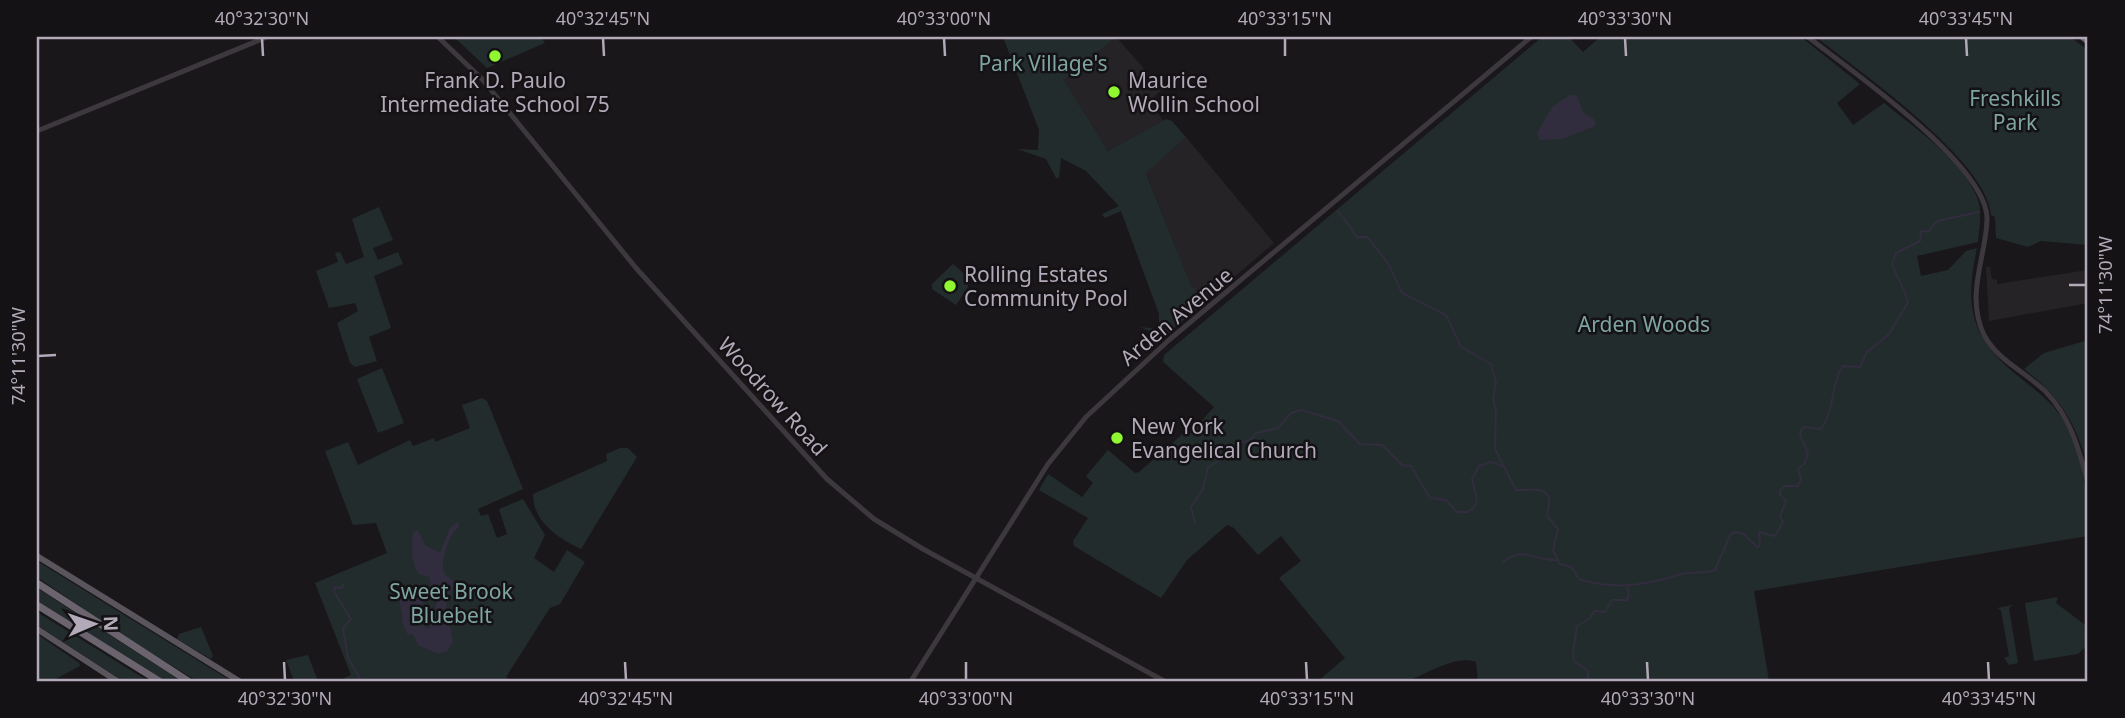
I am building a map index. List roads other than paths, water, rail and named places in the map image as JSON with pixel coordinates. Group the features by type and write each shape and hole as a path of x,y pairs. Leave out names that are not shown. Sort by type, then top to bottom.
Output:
{"highway":[{"path":"2083,37 2088,41"},
{"path":"37,583 188,681"},
{"path":"37,605 159,681"}],"main road":[{"path":"37,556 239,681"},
{"path":"37,629 117,681"}],"street":[{"path":"37,131 267,37"},
{"name":"Woodrow Road","path":"438,37 479,76 636,268 827,479 874,519 975,579 1059,625 1069,626 1164,681"},
{"name":"Arden Avenue","path":"911,681 1048,464 1093,409 1169,340 1200,318 1531,37"},
{"path":"1808,37 1943,146 1980,192 1987,220 1977,276 1983,333 1998,354 2045,392 2062,412 2074,434 2088,483"}],"waterway":[{"path":"1338,211 1357,237 1367,237 1388,263 1402,293 1446,315 1461,347 1491,364 1496,382 1493,399 1496,410 1495,449 1516,490 1538,490 1547,494 1547,516 1558,529 1553,550 1560,564 1571,567 1579,579 1611,585 1646,583 1686,573 1715,570 1730,535 1735,532 1744,534 1757,547 1760,545 1759,532 1775,536 1783,522 1780,516 1786,501 1780,495 1780,490 1785,486 1798,486 1801,479 1798,469 1805,463 1808,453 1800,435 1801,430 1804,427 1821,429 1829,413 1836,380 1843,366 1860,367 1867,352 1889,334 1908,302 1892,264 1896,253 1920,241 1921,231 1928,232 1937,221 1979,212"},
{"path":"1195,523 1191,507 1203,489 1208,467 1233,453 1241,443 1250,440 1256,433 1278,428 1291,413 1301,410 1338,421 1360,444 1382,445 1402,465 1411,466 1430,498 1446,500 1457,512 1468,512 1476,505 1477,497 1472,479 1479,466 1491,462 1503,466"},
{"path":"1503,562 1523,554 1557,560"},
{"path":"343,584 342,588 335,587 334,592 351,619 343,628 348,658 361,680"},
{"path":"1588,681 1588,671 1574,661 1577,626 1589,619 1594,611 1605,612 1612,600 1627,600 1627,587"}],"place":[{"name":"Frank D. Paulo Intermediate School 75","path":"495,56"},
{"name":"Maurice Wollin School","path":"1114,92"},
{"name":"Rolling Estates Community Pool","path":"950,286"},
{"name":"New York Evangelical Church","path":"1117,438"}],"park label":[{"name":"Park Village's","path":"1043,63"},
{"name":"Freshkills Park","path":"2015,110"},
{"name":"Arden Woods","path":"1644,324"},
{"name":"Sweet Brook Bluebelt","path":"451,603"}]}
